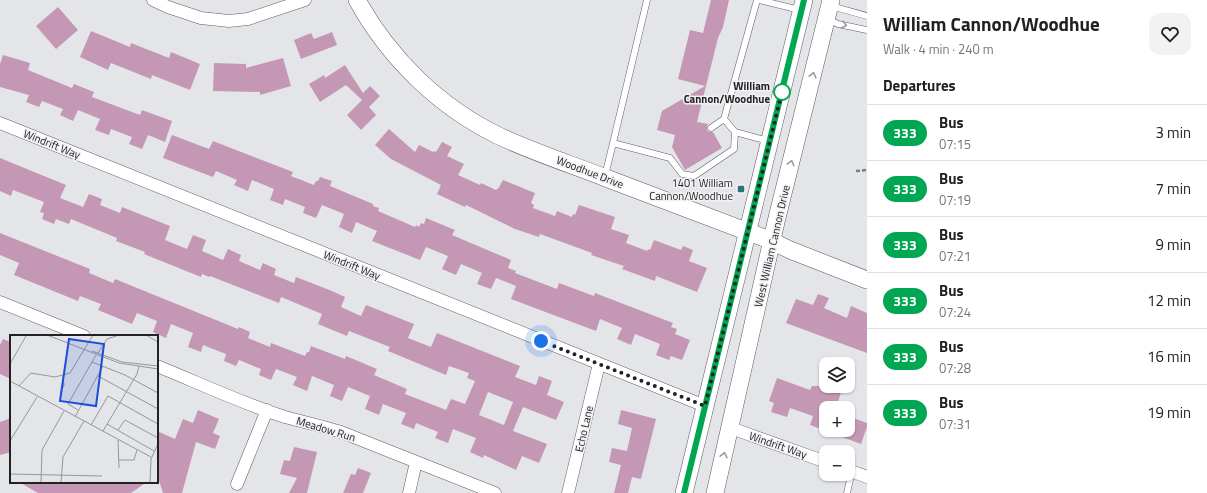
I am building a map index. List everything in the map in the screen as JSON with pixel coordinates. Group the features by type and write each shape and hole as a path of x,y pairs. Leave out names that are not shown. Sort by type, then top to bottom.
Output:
{"main road":[{"name":"Woodhue Drive","path":"357,0 388,47 412,73 439,98 498,135 772,241 790,250 867,280"},
{"path":"684,493 803,5 829,8"},
{"name":"West William Cannon Drive","path":"715,493 731,428 772,241 829,8"}],"street":[{"path":"153,0 168,7 201,18 229,20 248,19 305,0"},
{"name":"Windrift Way","path":"0,123 705,406"},
{"path":"0,302 82,335"},
{"name":"Echo Lane","path":"568,493 599,364"},
{"name":"Meadow Run","path":"158,366 286,417 333,429 495,493"},
{"path":"237,484 267,410"},
{"name":"Windrift Way","path":"731,428 819,459"},
{"path":"408,493 416,462"},
{"path":"855,472 867,477"}],"lane":[{"path":"604,177 647,0"},
{"path":"711,128 724,119 758,0 803,5"},
{"path":"829,8 867,16"},
{"path":"829,8 838,24 867,30"},
{"path":"724,119 736,132 770,141"},
{"path":"613,143 670,158 682,174 694,176 734,149 736,132"},
{"path":"670,158 676,154"},
{"path":"847,493 849,481"}],"path":[{"path":"856,171 867,170"}],"building":[{"path":"711,0 729,0 697,122 708,124 707,130 709,132 713,132 722,148 685,170 672,147 675,135 657,130 662,111 705,86 678,79 690,30 703,33"},
{"path":"58,7 78,30 56,49 36,26"},
{"path":"91,31 130,47 131,43 169,58 171,52 200,64 190,90 152,75 151,79 111,63 108,70 80,57"},
{"path":"332,32 337,45 301,59 294,40 311,33 314,39"},
{"path":"3,55 30,63 28,70 72,88 74,84 94,92 92,97 140,115 142,110 172,121 165,142 148,135 142,149 129,144 132,137 111,129 109,135 95,130 100,119 78,110 73,121 60,115 63,109 42,101 39,107 26,102 29,95 0,87 0,64"},
{"path":"283,58 291,86 260,95 260,92 213,91 214,63 246,64 246,68"},
{"path":"345,65 363,93 370,86 380,96 369,107 376,115 361,130 347,115 362,100 346,85 320,102 309,84 324,75 325,78"},
{"path":"389,129 415,152 419,145 433,152 436,152 442,142 452,147 447,156 464,164 458,175 480,185 481,183 496,190 503,180 535,193 531,203 534,205 533,208 555,216 557,211 572,217 573,214 575,215 579,205 615,217 611,229 629,235 626,243 647,251 648,249 650,250 654,240 681,250 683,246 693,250 689,261 707,268 697,292 656,276 655,281 622,269 624,266 591,255 592,253 540,234 539,237 515,229 466,205 465,207 437,194 441,185 391,159 375,145"},
{"path":"172,135 209,149 213,141 293,172 291,176 314,185 320,177 332,181 330,186 373,204 373,206 379,208 378,211 415,227 416,225 419,227 421,223 424,224 426,218 455,230 452,235 511,260 508,268 516,271 515,273 557,289 559,283 594,296 595,293 673,323 671,327 677,329 675,334 690,340 682,360 671,356 669,360 656,355 660,344 635,334 631,345 617,339 622,328 600,319 596,331 511,299 516,286 496,278 491,289 477,284 482,273 461,264 456,275 442,269 448,256 426,247 420,260 372,241 377,231 356,222 352,233 339,227 344,214 322,205 316,218 303,213 305,207 285,199 283,205 270,200 274,189 252,180 248,191 234,185 237,180 216,171 213,177 163,158"},
{"path":"0,158 66,185 60,198 83,207 89,194 102,199 100,205 120,213 122,207 170,226 165,240 187,249 193,235 206,240 202,251 223,260 228,249 241,255 239,261 260,270 263,263 276,269 274,275 294,283 296,277 332,291 345,297 341,307 361,316 366,305 414,324 408,338 431,347 437,333 520,366 515,377 536,385 539,376 552,381 547,395 564,402 556,420 523,407 513,431 547,444 539,463 522,456 516,470 484,455 483,458 470,452 476,438 453,429 448,443 435,438 438,432 416,423 414,429 401,424 406,413 383,404 379,415 365,409 370,396 348,387 342,401 330,396 334,385 312,376 307,391 293,385 297,377 276,369 271,380 259,375 261,369 239,360 236,366 224,361 226,354 203,345 201,352 188,347 193,333 171,324 166,338 153,332 157,321 137,313 132,324 98,310 101,304 80,296 78,301 14,275 19,263 0,255 0,233 90,269 89,273 113,283 115,279 238,329 239,327 250,332 248,338 270,347 271,343 305,356 307,352 309,352 311,346 345,359 346,356 377,369 374,375 407,389 405,394 446,410 451,399 465,404 475,381 467,378 469,373 449,366 446,375 388,351 390,347 349,331 347,336 318,324 322,314 281,297 279,303 210,276 209,277 202,274 201,277 144,254 145,252 116,241 117,238 71,219 69,224 56,219 54,224 42,219 44,213 40,212 44,202 13,190 11,196 0,191","holes":["488,392 513,402 504,425 479,415"]},
{"path":"818,294 829,298 824,308 847,318 851,306 867,313 867,353 786,323 796,299 813,305"},
{"path":"3,339 10,342 10,379 0,374 0,345"},
{"path":"777,378 810,390 812,386 819,386 819,393 841,393 838,401 819,401 819,428 810,425 813,416 790,408 787,417 771,412 774,403 769,401"},
{"path":"198,410 219,419 213,433 220,436 215,449 196,442 182,493 163,493 158,477 158,431 175,439 183,419 193,423"},
{"path":"621,410 656,419 641,479 632,477 628,493 614,493 621,465 609,462 612,448 627,451 632,428 618,424"},
{"path":"10,418 10,452 0,455 0,422"},
{"path":"855,419 867,423 861,444 842,437 855,437"},
{"path":"294,447 317,452 307,493 289,493 297,478 280,474 284,460 290,461"},
{"path":"358,468 371,473 363,493 343,493 351,474 355,475"},
{"path":"21,483 146,483 131,493 38,493"}],"bus line":[{"name":"333","path":"684,493 804,0"}],"place":[{"name":"William Cannon/Woodhue","path":"782,92"},
{"name":"1401 William Cannon/Woodhue","path":"741,189"}],"route":[{"path":"541,341 705,406 782,92"}]}
